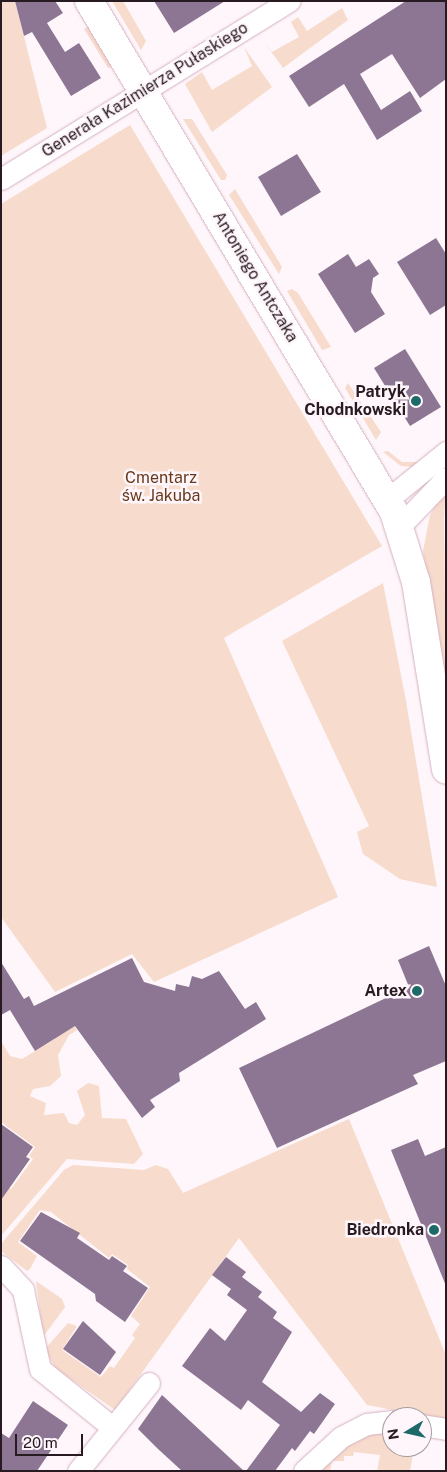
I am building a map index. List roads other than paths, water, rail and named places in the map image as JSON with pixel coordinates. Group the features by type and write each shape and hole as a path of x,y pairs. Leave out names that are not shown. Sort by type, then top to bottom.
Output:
{"street":[{"name":"Antoniego Antczaka","path":"89,1 388,499 400,526 410,558 446,770"},
{"name":"Generała Kazimierza Pułaskiego","path":"1,179 145,92 288,1"},
{"path":"388,499 446,452"},
{"path":"400,526 446,478"},
{"path":"1,1266 23,1290 40,1369 112,1427"},
{"path":"78,1471 149,1383"},
{"path":"304,1471 341,1437 367,1424 382,1422"},
{"path":"432,1427 446,1429"}],"place":[{"name":"Patryk Chodnkowski","path":"416,401"},
{"name":"Artex","path":"417,991"},
{"name":"Biedronka","path":"434,1230"}],"park label":[{"name":"Cmentarz św. Jakuba","path":"161,487"}]}
